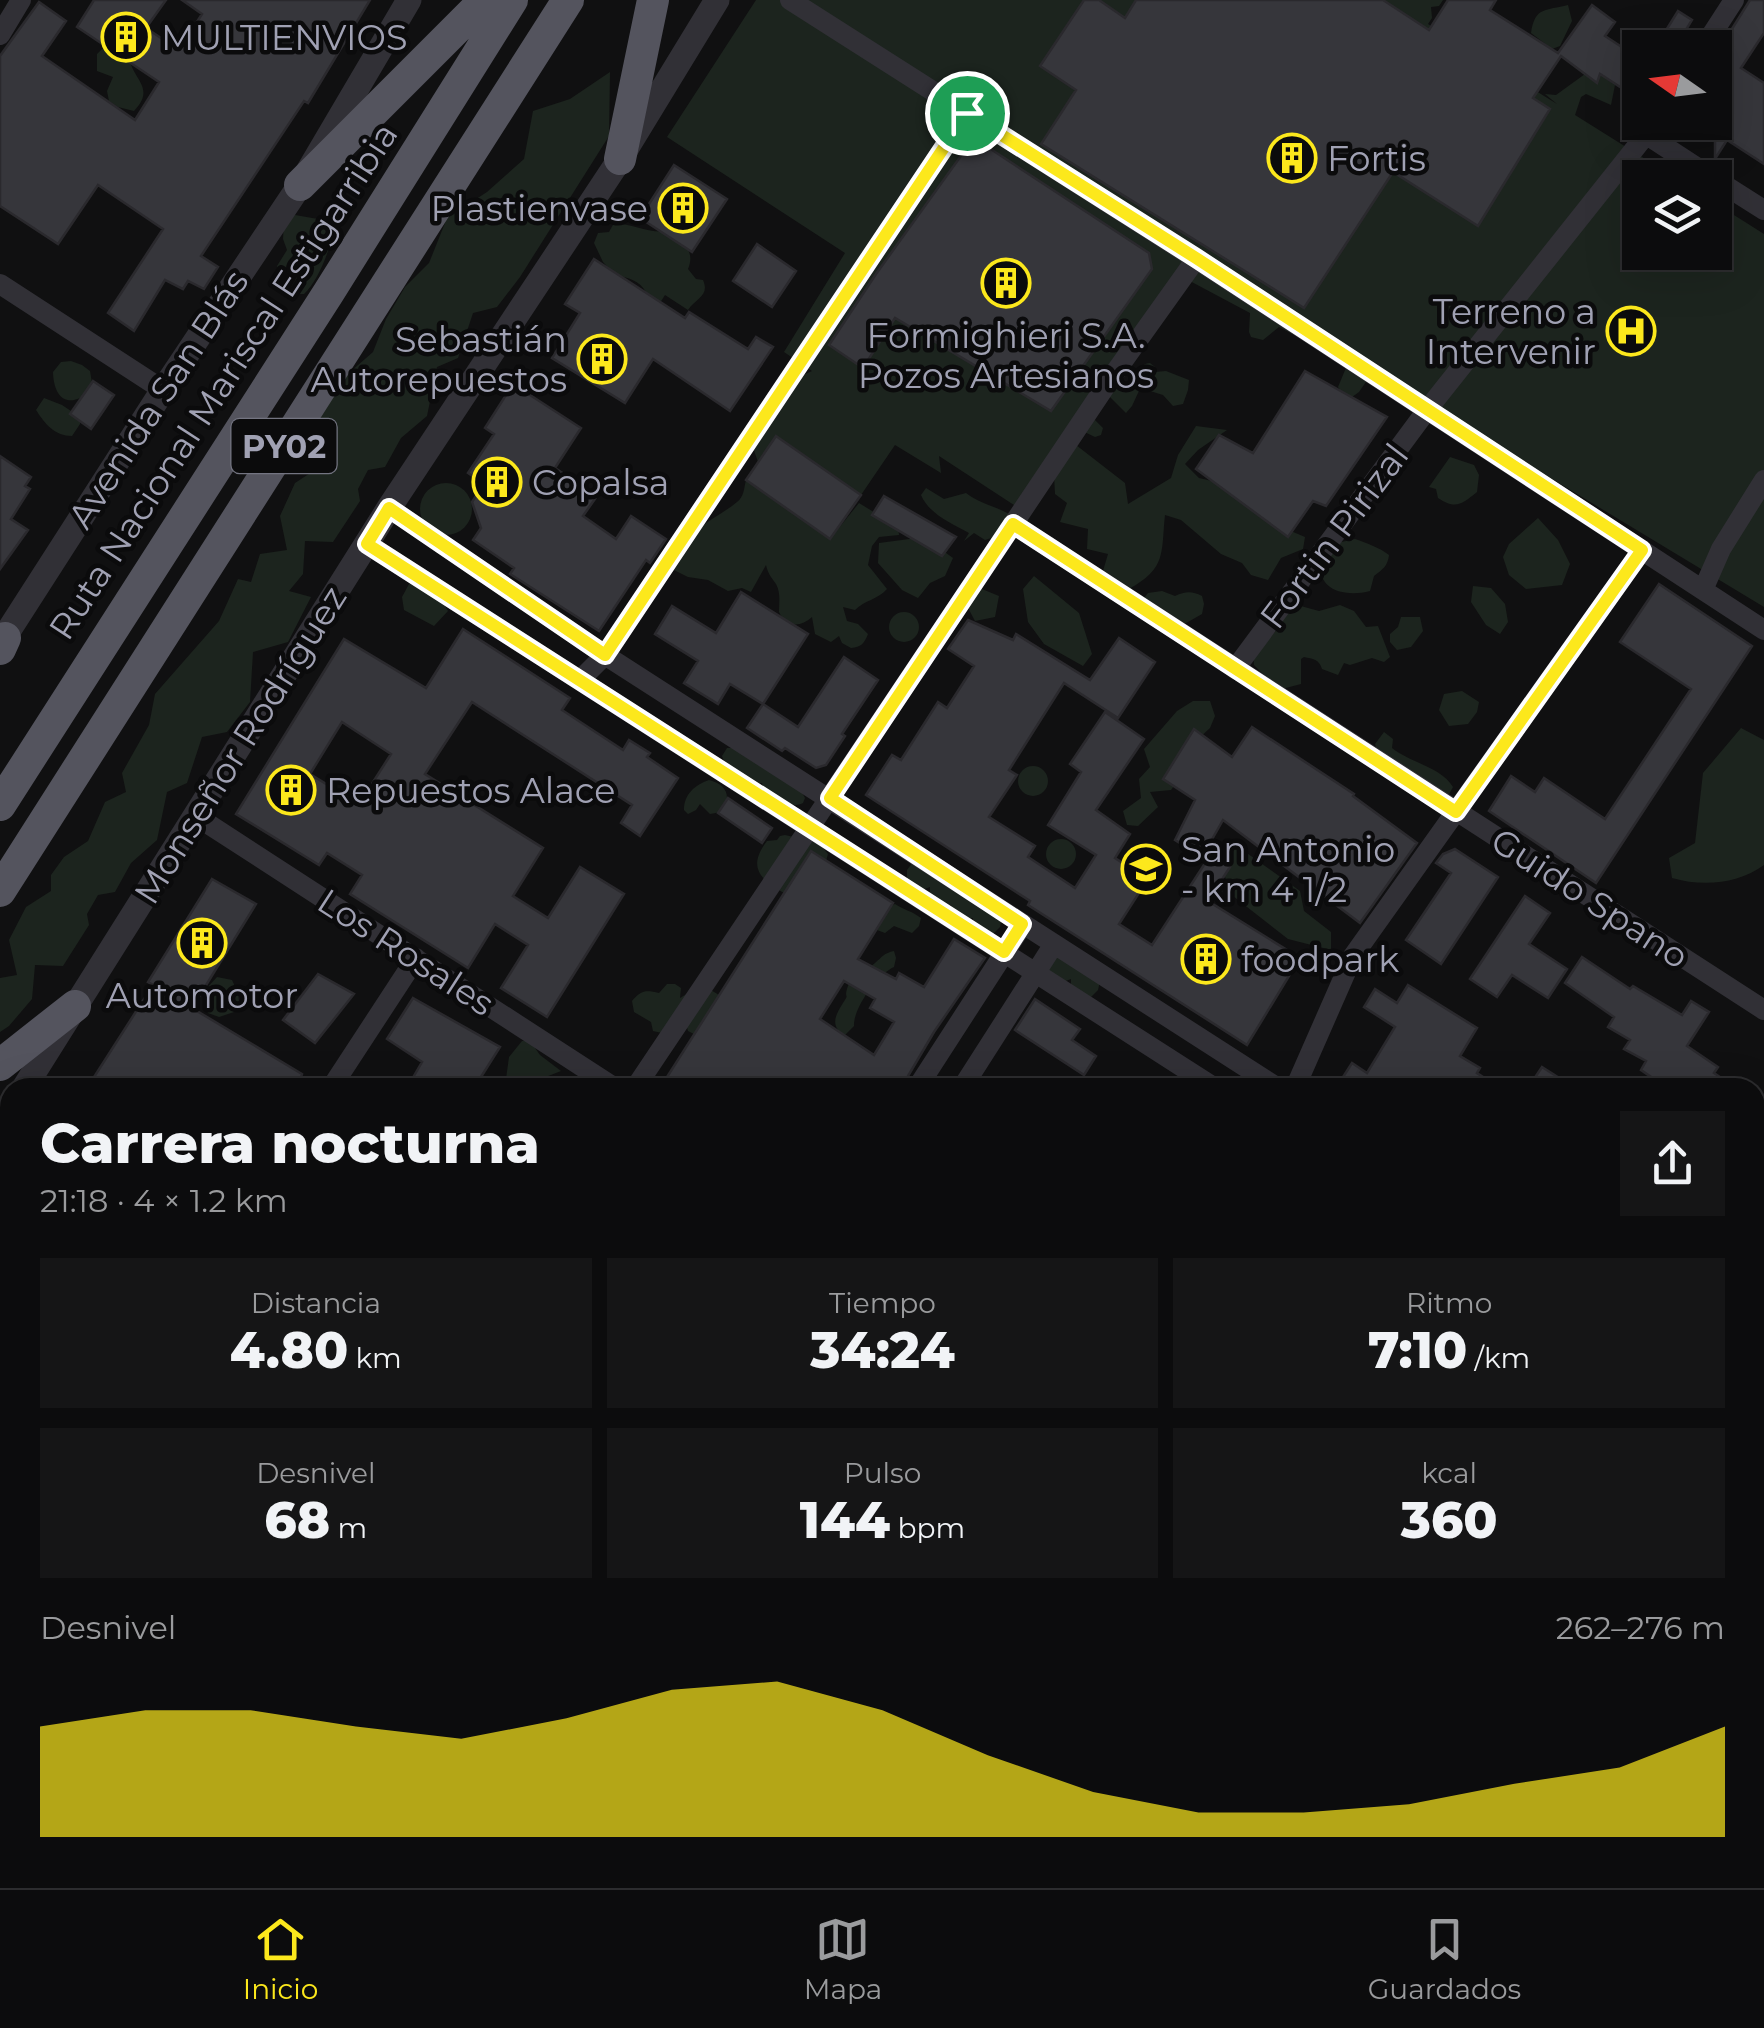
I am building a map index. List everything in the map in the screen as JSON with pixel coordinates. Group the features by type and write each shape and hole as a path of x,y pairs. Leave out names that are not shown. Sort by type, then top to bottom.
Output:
{"highway":[{"path":"300,185 486,0"},
{"name":"Ruta Nacional Mariscal Estigarribia","path":"0,805 512,0"},
{"name":"PY02","path":"0,891 568,0"},
{"path":"620,159 652,0"},
{"path":"0,1065 75,1006"}],"street":[{"path":"0,34 21,0"},
{"name":"Avenida San Blás","path":"2,644 163,390 300,185 409,0"},
{"name":"Monseñor Rodríguez","path":"30,1078 389,508 620,159 717,0"},
{"path":"790,0 1196,258 1764,630"},
{"path":"1714,30 1729,2"},
{"path":"580,680 605,655 967,113"},
{"name":"Fortin Pirizal","path":"1236,669 1427,410 1643,140"},
{"path":"1666,140 1691,160"},
{"path":"1732,190 1764,210"},
{"path":"642,1078 1111,378 1196,258"},
{"path":"0,284 163,390"},
{"path":"1703,590 1721,550 1764,480"},
{"path":"389,508 605,655 1262,1078"},
{"name":"Guido Spano","path":"1013,524 1764,1010"},
{"path":"367,544 1200,1078"},
{"path":"1299,1078 1353,956 1642,550"},
{"name":"Los Rosales","path":"196,816 600,1078"},
{"path":"922,1078 1022,924"},
{"path":"968,1078 1054,944"},
{"path":"338,1078 416,958"}],"shaded area":[{"path":"756,0 1443,0 1439,6 1431,7 1428,24 1557,104 1545,94 1556,95 1585,74 1597,82 1600,74 1615,85 1611,105 1586,94 1581,97 1575,115 1647,160 1622,160 1622,270 1732,270 1732,214 1764,234 1764,607 1438,410 1370,376 1359,392 1352,397 1344,396 1338,387 1348,363 1279,327 1263,340 1251,337 1250,313 1188,280 1114,379 1131,384 1143,365 1150,363 1155,367 1132,406 1126,413 1105,392 1088,413 1103,428 1101,435 1095,437 1076,428 1017,507 939,456 941,473 895,445 861,495 777,436 758,462 750,439 801,376 812,371 784,352 845,253 667,137"},
{"path":"1568,5 1572,21 1560,46 1552,49 1531,33 1535,18 1543,11"},
{"path":"112,46 129,56 143,89 134,111 109,101 107,91 113,77 97,71 97,54"},
{"path":"610,72 609,136 520,277 497,307 473,313 458,358 437,367 427,416 401,438 385,467 368,470 358,489 360,501 333,542 305,541 303,574 289,591 311,597 288,642 253,652 250,702 227,732 202,737 187,783 167,792 157,840 131,863 115,892 98,895 87,914 89,925 63,966 35,965 32,999 0,1032 0,978 17,975 9,940 26,907 51,891 51,875 64,857 88,841 105,802 126,792 122,773 149,725 155,694 219,621 238,579 251,582 260,554 287,550 280,516 295,483 321,466 318,410 342,379 373,352 405,287 429,263 447,218 487,192 524,159 533,111 570,99"},
{"path":"295,215 318,219 333,233 322,266 304,294 294,294 283,283 277,266 287,250 284,222"},
{"path":"614,223 668,231 686,247 690,256 688,269 705,285 688,310 665,295 653,314 643,301 646,292 640,285 615,275 603,262 594,243 598,233 609,232"},
{"path":"71,361 90,371 93,389 71,400 60,396 53,372 61,362"},
{"path":"1166,371 1189,380 1183,404 1173,406 1163,395 1150,391 1148,382 1155,372"},
{"path":"44,398 80,417 72,436 56,431 39,415 36,410"},
{"path":"1196,426 1227,430 1185,464 1199,478 1225,484 1279,526 1305,537 1303,549 1281,558 1268,580 1251,575 1242,563 1221,554 1181,520 1165,515 1160,558 1150,574 1129,589 1100,581 1108,554 1087,549 1088,529 1060,522 1067,503 1055,494 1054,475 1076,445 1125,483 1128,504 1171,478 1178,455"},
{"path":"1450,457 1474,465 1479,475 1477,492 1459,504 1444,502 1438,498 1436,489 1429,487"},
{"path":"746,480 830,539 859,503 898,527 899,535 879,537 872,546 868,565 887,589 855,610 843,607 847,621 858,624 868,634 862,644 851,648 839,636 831,642 815,634 812,617 798,624 785,621 779,612 778,587 766,565 751,592 742,588 728,591 664,565 698,529 739,500"},
{"path":"446,483 465,490 472,509 465,528 446,535 427,528 420,509 427,490"},
{"path":"926,488 944,499 966,493 1009,514 1000,535 985,540 974,533 964,541 969,533 929,508 921,495"},
{"path":"1538,518 1558,540 1570,564 1562,585 1526,589 1509,575 1503,557 1509,544"},
{"path":"917,538 953,558 945,576 930,583 918,598 902,590 878,563 879,543"},
{"path":"1355,539 1389,555 1387,562 1374,576 1370,591 1335,590 1323,580 1322,557 1328,545"},
{"path":"1034,576 1079,613 1092,654 1083,666 1044,644 1028,622 1023,589"},
{"path":"409,584 427,588 448,611 434,626 404,610 402,597"},
{"path":"972,585 999,596 995,617 975,621 967,606"},
{"path":"1473,586 1491,588 1505,604 1508,622 1500,634 1486,625 1471,602"},
{"path":"1162,591 1175,596 1189,592 1202,596 1202,614 1167,634 1160,631 1150,620 1144,598 1148,593"},
{"path":"1297,605 1319,611 1340,605 1354,611 1366,627 1378,626 1390,657 1384,662 1372,658 1350,665 1344,663 1338,675 1304,657 1301,684 1278,690 1254,665 1253,652 1277,630 1285,611"},
{"path":"904,612 918,621 919,627 910,641 904,642 890,633 889,627 898,613"},
{"path":"1401,617 1420,617 1423,631 1411,647 1397,650 1390,642 1390,634"},
{"path":"1462,691 1479,702 1477,712 1468,724 1449,726 1439,710 1444,694"},
{"path":"1193,701 1210,701 1215,716 1210,728 1181,755 1183,774 1171,790 1150,792 1158,807 1138,826 1127,825 1123,811 1141,798 1139,779 1150,767 1144,749 1177,711"},
{"path":"1741,728 1764,740 1764,865 1720,882 1672,878 1669,858 1695,843 1703,773"},
{"path":"1384,732 1393,739 1392,748 1448,780 1453,787 1446,800 1381,763 1375,744"},
{"path":"727,748 739,748 800,789 805,798 803,803 787,804 763,789 762,783 749,784 725,764 722,756"},
{"path":"1033,766 1047,775 1048,781 1039,795 1033,796 1019,787 1018,781 1027,767"},
{"path":"709,780 726,792 725,806 721,812 710,814 700,804 688,814 684,804 688,795"},
{"path":"785,835 819,843 828,854 826,861 810,851 784,893 768,883 757,865 767,841"},
{"path":"1061,839 1075,848 1076,854 1067,868 1061,869 1047,860 1046,854 1055,840"},
{"path":"1219,846 1237,846 1300,891 1304,911 1331,932 1331,950 1288,939 1233,896 1218,860"},
{"path":"913,862 1002,917 1000,927 993,934 973,924 973,918 954,913 951,905 945,906 930,896 930,887 922,890 907,879"},
{"path":"895,904 921,918 912,933 894,926 885,933 877,930"},
{"path":"894,951 894,967 868,992 854,1026 844,1036 835,1020 849,983"},
{"path":"1055,954 1100,981 1091,997 1071,987 1071,979 1063,982 1048,971"},
{"path":"217,977 232,980 240,1010 219,1017 208,1013 203,1002 206,989"},
{"path":"667,984 681,988 680,998 706,987 719,995 694,1034 688,1031 684,1018 662,1033 653,1031 651,1022 634,1012 632,1001 638,995 647,991 659,993"},
{"path":"522,1041 530,1041 540,1055 561,1071 543,1078 506,1078 509,1057"}],"building":[{"path":"94,0 166,0 146,28 179,50 202,14 182,0 370,0 308,103 304,101 201,256 218,267 204,289 188,281 183,289 165,280 134,331 108,313 163,229 98,185 58,244 0,206 0,56 39,2 66,21 42,56 135,120 159,82 77,27"},
{"name":"Fortis","path":"1084,0 1099,0 1125,18 1136,0 1383,0 1429,30 1448,0 1496,0 1490,10 1558,53 1592,5 1615,22 1605,36 1622,47 1622,88 1600,74 1597,83 1561,56 1533,98 1550,109 1478,226 1393,172 1304,308 1041,144 1076,90 1040,66"},
{"path":"1750,0 1764,0 1764,33 1741,68 1764,83 1764,164 1727,140 1732,140 1731,30"},
{"path":"1678,11 1692,20 1686,30 1666,30"},
{"path":"1715,140 1727,140 1715,159"},
{"name":"Formighieri S.A. Pozos Artesianos","path":"980,142 1149,253 1152,269 1051,411 895,318 863,368 829,345 968,146"},
{"name":"Plastienvase","path":"674,165 727,199 692,252 640,218"},
{"path":"757,244 796,271 772,307 733,281"},
{"path":"594,259 685,318 689,312 748,349 756,337 773,347 730,411 653,359 625,403 552,358 580,313 565,304"},
{"path":"1305,371 1387,417 1326,506 1313,501 1288,537 1196,469 1219,435 1253,453"},
{"path":"93,381 114,395 91,429 70,414"},
{"path":"513,384 581,428 555,468 597,496 583,516 616,539 631,516 666,539 650,563 646,560 599,631 510,574 514,568 473,540 481,528 472,502 484,484 468,473 494,434 485,428"},
{"path":"776,436 861,495 830,539 746,480"},
{"path":"0,456 31,477 25,486 30,489 11,519 28,530 0,569"},
{"path":"884,496 956,537 942,556 872,515"},
{"path":"1659,584 1752,646 1596,883 1489,811 1511,776 1535,792 1544,778 1605,819 1691,689 1620,642"},
{"path":"741,592 808,634 763,704 730,684 718,704 684,683 698,661 655,634 672,606 716,633"},
{"path":"968,620 1013,640 1016,634 1090,680 1119,638 1155,662 1118,718 1064,683 1009,770 1017,775 989,817 1035,846 1028,857 1075,888 1096,855 1048,825 1081,772 1070,764 1105,712 1144,739 1096,810 1130,834 1115,858 1148,879 1119,924 1152,945 1211,854 1230,867 1208,901 1300,958 1247,1045 1028,905 1030,901 866,795 892,755 901,760 938,702 947,708 974,666 948,649"},
{"path":"463,629 570,698 562,710 623,750 629,740 678,778 640,836 621,823 632,805 472,702 425,774 543,848 513,896 548,918 580,867 624,894 547,1017 501,988 528,945 495,924 468,968 350,894 362,875 327,853 319,865 236,814 344,639 426,688","holes":["342,722 391,754 359,804 310,774"]},
{"path":"844,657 878,680 826,765 816,768 747,728 763,704 798,727"},
{"path":"1252,727 1354,794 1417,843 1360,923 1223,820 1202,857 1175,840 1195,800 1163,779 1194,729 1232,757"},
{"path":"728,798 772,828 762,843 718,813"},
{"path":"1455,849 1498,877 1441,964 1406,940 1451,873 1436,863 1443,854"},
{"path":"811,851 893,903 858,959 896,979 899,973 924,987 954,939 985,958 908,1076 666,1078","holes":["844,981 875,999 870,1008 894,1022 874,1055 820,1019"]},
{"path":"212,879 256,904 192,1008 302,1074 301,1078 93,1078 153,985 148,982"},
{"path":"1525,896 1550,913 1529,944 1567,969 1548,998 1512,975 1497,997 1470,979"},
{"path":"1582,957 1630,989 1633,986 1682,1015 1691,1001 1709,1012 1687,1046 1718,1067 1714,1073 1721,1078 1653,1078 1641,1070 1646,1061 1624,1049 1630,1040 1608,1027 1614,1017 1565,983"},
{"path":"318,974 354,994 315,1043 283,1020"},
{"path":"1408,985 1477,1028 1460,1056 1480,1068 1477,1073 1485,1078 1342,1078 1352,1063 1367,1073 1395,1027 1364,1007 1375,989 1397,1003"},
{"path":"413,998 500,1047 482,1078 413,1078 422,1062 387,1039"},
{"path":"1035,999 1080,1029 1072,1040 1096,1056 1084,1075 1015,1030"},
{"path":"1542,1067 1559,1078 1535,1078"}],"place":[{"name":"MULTIENVIOS","path":"126,37"},
{"name":"Fortis","path":"1292,158"},
{"name":"Plastienvase","path":"683,208"},
{"name":"Formighieri S.A. Pozos Artesianos","path":"1006,283"},
{"name":"Terreno a Intervenir","path":"1631,331"},
{"name":"Sebastián Autorepuestos","path":"602,359"},
{"name":"Copalsa","path":"497,482"},
{"name":"Repuestos Alace","path":"291,790"},
{"name":"San Antonio - km 4 1/2","path":"1146,869"},
{"name":"Automotor","path":"202,943"},
{"name":"foodpark","path":"1206,959"}],"route":[{"path":"967,113 1642,550 1456,812 1013,524 830,798 1022,924 1004,952 367,544 389,508 605,655 967,113"}]}
